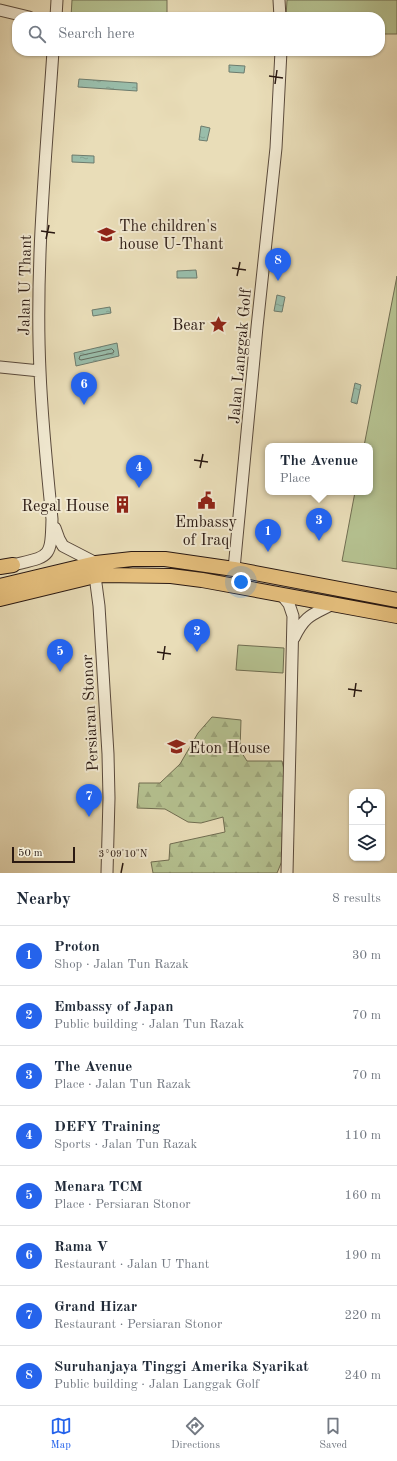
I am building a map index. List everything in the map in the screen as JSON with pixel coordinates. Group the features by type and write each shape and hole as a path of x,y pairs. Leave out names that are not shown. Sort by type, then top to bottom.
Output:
{"main road":[{"path":"0,599 96,569 132,560 165,559 234,569 396,600"},
{"path":"0,586 96,569 113,574 171,576 202,580 397,616"}],"street":[{"path":"56,12 57,0"},
{"path":"279,0 280,12"},
{"path":"0,10 12,13"},
{"name":"Jalan U Thant","path":"6,566 40,558 47,553 51,541 52,519 40,371 41,228 53,56"},
{"name":"Jalan Langgak Golf","path":"234,569 276,148 281,56"},
{"path":"0,367 40,371"},
{"name":"Jalan U Thant","path":"52,519 58,539 63,546 96,569"},
{"name":"Persiaran Stonor","path":"96,569 110,798 108,873"},
{"path":"0,583 21,582"},
{"path":"281,594 292,610 293,641 287,873"},
{"path":"293,641 302,622 333,604"}],"green space":[{"path":"72,0 167,0 167,12 71,12"},
{"path":"287,0 397,0 397,34 385,34 385,12 286,12"},
{"path":"397,276 397,569 342,561 354,495 373,495 373,443 365,443"},
{"path":"238,645 284,648 283,673 236,670"},
{"path":"212,717 241,720 240,750 247,761 282,761 286,779 282,861 277,873 153,873 151,862 169,860 170,844 225,832 223,817 201,823 188,822 165,809 137,808 139,783 160,783 180,764 198,733"}],"water":[{"path":"229,65 245,66 244,73 229,72"},
{"path":"79,79 137,83 137,91 78,87"},
{"path":"201,126 210,128 207,141 199,140"},
{"path":"72,155 94,156 94,163 72,162"},
{"path":"196,270 197,278 177,278 177,271"},
{"path":"277,295 285,297 282,312 274,311"},
{"path":"110,307 111,313 93,316 92,310"},
{"path":"117,343 119,356 76,366 74,353"},
{"path":"355,383 361,385 357,404 351,402"}],"place":[{"name":"The children's house U-Thant","path":"106,234"},
{"name":"Suruhanjaya Tinggi Amerika Syarikat","path":"278,281"},
{"name":"Bear","path":"218,324"},
{"name":"Rama V","path":"84,405"},
{"name":"DEFY Training","path":"139,488"},
{"name":"Embassy of Iraq","path":"206,500"},
{"name":"Regal House","path":"122,505"},
{"name":"The Avenue","path":"319,541"},
{"name":"Proton","path":"268,552"},
{"name":"Embassy of Japan","path":"197,652"},
{"name":"Menara TCM","path":"60,672"},
{"name":"Eton House","path":"176,747"},
{"name":"Grand Hizar","path":"89,817"}]}
